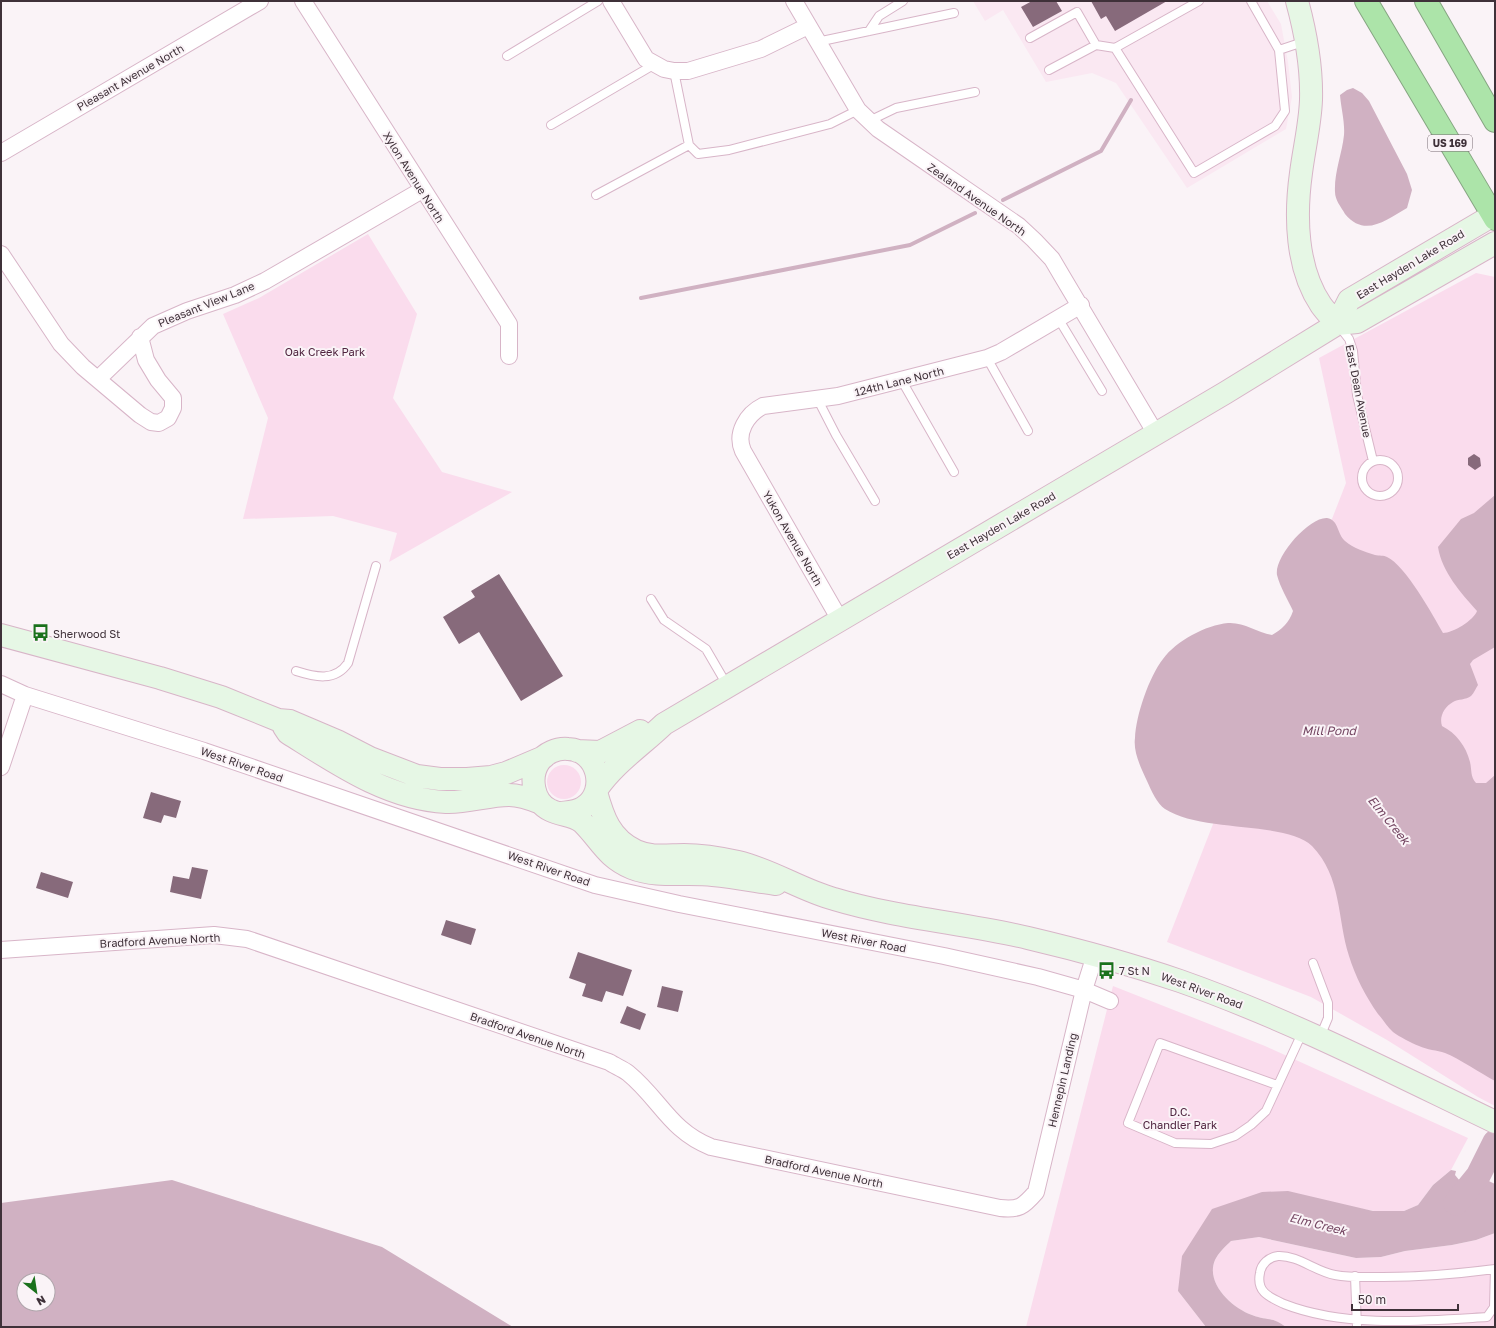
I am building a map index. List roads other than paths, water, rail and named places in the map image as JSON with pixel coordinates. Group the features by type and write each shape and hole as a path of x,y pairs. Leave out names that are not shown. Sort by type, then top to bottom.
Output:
{"highway":[{"name":"US 169","path":"1366,1 1494,216"},
{"path":"1426,1 1495,121"},
{"path":"1431,1 1495,90"}],"main road":[{"path":"1297,1 1307,41 1311,100 1300,181 1297,220 1307,275 1321,305 1337,324"},
{"name":"East Hayden Lake Road","path":"1337,324 1349,300 1494,216"},
{"name":"East Hayden Lake Road","path":"596,791 606,775 664,724 1156,434 1337,324 1357,322 1495,243"},
{"path":"1,635 160,678 235,702 278,720 290,721 302,725 397,770 417,776 440,779 491,777 506,773 561,749 577,751 586,756 592,762 596,771 596,791 584,807 575,812 561,813 549,810 542,803 535,790 533,781 535,771 544,757"},
{"path":"278,720 288,733 340,765 394,790 426,799 445,802 461,802 510,795 527,798 542,803"},
{"name":"East Hayden Lake Road","path":"577,751 600,752 616,745 633,734 664,724"},
{"name":"West River Road","path":"596,791 605,821 610,830 618,839 639,852 665,856 718,857 741,862 766,870 799,887 834,899 869,908 1025,937 1095,955 1180,981 1311,1035 1492,1120"},
{"name":"West River Road","path":"561,813 576,818 582,822 613,859 644,872 714,875 799,887"}],"street":[{"name":"Pleasant Avenue North","path":"1,153 260,1"},
{"name":"Xylon Avenue North","path":"303,1 422,190 509,324 509,356"},
{"path":"611,1 646,58 664,69 674,71 688,71 761,49 808,26"},
{"name":"Zealand Avenue North","path":"794,1 817,42 864,115 892,140 1019,226 1052,259 1081,305 1156,434"},
{"name":"Pleasant View Lane","path":"98,379 153,326 170,317 235,295 265,281 422,190"},
{"path":"1,254 61,344 98,379 151,422 159,423 168,418 173,408 173,398 158,380 146,360 140,337"},
{"name":"124th Lane North","path":"745,455 741,446 740,438 744,426 754,411 763,406 776,403 818,400 902,381 987,358 1001,352 1081,305"},
{"name":"Yukon Avenue North","path":"745,455 840,620"},
{"name":"West River Road","path":"1,684 25,695 204,751 595,884 679,904 944,956 1038,977 1084,990 1110,1001"},
{"path":"1,767 25,695"},
{"name":"Bradford Avenue North","path":"1,950 214,935 246,939 609,1062 627,1072 643,1088 679,1130 711,1147 1000,1208 1015,1209 1026,1204"},
{"name":"Hennepin Landing","path":"1026,1204 1036,1192 1084,990 1095,955"}],"lane":[{"path":"507,56 598,1"},
{"path":"869,31 879,16 903,1"},
{"path":"1115,48 1194,173 1275,126 1286,111 1279,50 1251,1"},
{"path":"1049,70 1096,45 1115,48 1197,2"},
{"path":"1030,38 1077,12 1096,45"},
{"path":"817,42 954,13"},
{"path":"1279,50 1307,41"},
{"path":"551,125 655,64"},
{"path":"674,71 689,145 698,154 728,150 864,115 975,92"},
{"path":"596,195 689,145"},
{"path":"1058,318 1102,391"},
{"name":"East Dean Avenue","path":"1337,324 1349,339 1357,395 1374,461"},
{"path":"987,358 1028,431"},
{"path":"902,381 954,472"},
{"path":"818,400 836,435 875,501"},
{"path":"1374,461 1386,461 1396,468 1398,481 1396,487 1387,495 1375,496 1370,494 1363,485 1362,473 1368,464 1374,461"},
{"path":"296,671 310,675 324,676 335,675 343,670 348,662 376,566"},
{"path":"651,599 664,620 706,649 728,685"},
{"path":"1277,1085 1160,1043 1128,1123 1175,1143 1211,1144 1235,1136 1251,1125 1266,1110 1277,1085 1311,1035 1328,1018 1328,1003 1313,963"},
{"path":"1278,1256 1292,1258 1328,1273 1356,1276 1458,1275 1495,1269 1494,1307 1487,1317 1357,1324 1298,1310 1266,1296 1260,1288 1258,1279 1261,1267 1268,1260 1278,1256"},
{"path":"1356,1276 1357,1324"}],"water":[{"path":"1353,88 1362,93 1369,101 1407,174 1412,190 1407,208 1383,222 1368,226 1360,225 1345,214 1335,195 1336,178 1344,135 1340,95"},
{"name":"Mill Pond","path":"1495,495 1495,647 1473,660 1470,664 1478,685 1472,695 1455,701 1447,707 1443,712 1441,723 1442,726 1456,736 1463,745 1476,783 1486,783 1495,775 1495,1081 1451,1056 1422,1047 1402,1038 1391,1030 1378,1014 1369,1001 1351,964 1345,942 1334,884 1322,858 1312,846 1300,838 1284,833 1200,821 1181,816 1165,809 1157,800 1142,771 1135,749 1135,743 1138,718 1148,686 1163,659 1183,640 1210,627 1228,623 1239,624 1272,635 1282,628 1287,622 1293,611 1278,580 1278,567 1281,558 1294,539 1311,524 1320,519 1327,518 1334,521 1342,538 1352,546 1371,554 1386,556 1394,562 1418,591 1443,633 1452,631 1463,625 1475,615 1477,611 1453,582 1440,556 1438,547 1461,519 1474,513"},
{"path":"1451,1170 1456,1171 1455,1175 1460,1181 1467,1179 1470,1172 1495,1184 1495,1233 1476,1240 1452,1245 1405,1251 1381,1257 1356,1258 1259,1237 1231,1241 1216,1257 1213,1269 1217,1286 1222,1294 1244,1312 1257,1317 1276,1321 1286,1327 1206,1327 1178,1291 1182,1256 1212,1209 1262,1192 1288,1191 1373,1211 1404,1211 1418,1205 1433,1185"},
{"path":"172,1180 382,1247 513,1327 1,1327 1,1203"}],"waterway":[{"path":"1003,200 1101,151 1131,100"},
{"path":"641,298 910,245 975,213"},
{"name":"Elm Creek","path":"1456,1203 1478,1176 1495,1142"}],"place":[{"name":"Sherwood St","path":"40,633"},
{"name":"7 St N","path":"1106,970"}],"park label":[{"name":"Oak Creek Park","path":"325,351"},
{"name":"D.C. Chandler Park","path":"1180,1117"}]}
